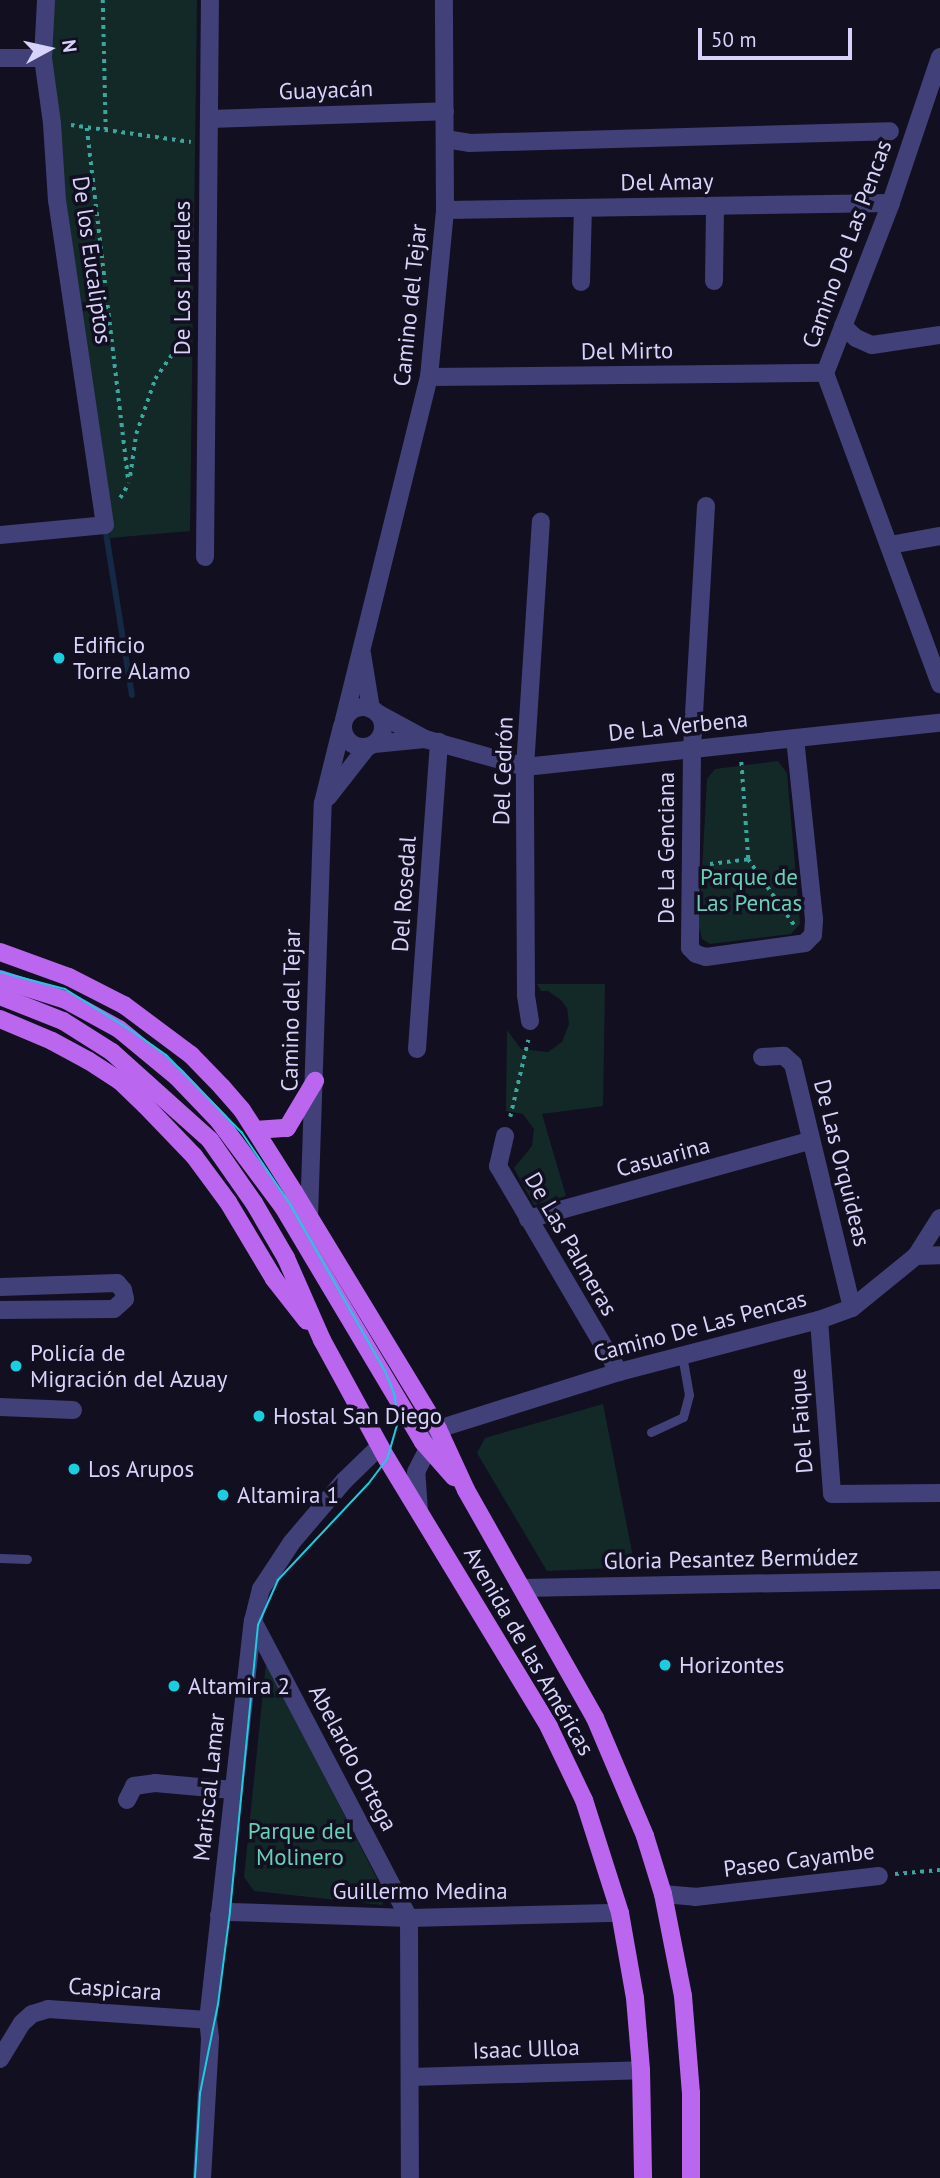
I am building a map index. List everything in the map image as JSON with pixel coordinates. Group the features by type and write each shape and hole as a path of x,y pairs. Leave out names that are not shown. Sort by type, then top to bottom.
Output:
{"main road":[{"name":"Avenida de las Américas","path":"0,951 69,976 140,1015 205,1069 243,1110 439,1429 466,1490 600,1730 645,1836 663,1894 683,1996 691,2093 691,2178"},
{"name":"Avenida de las Américas","path":"0,979 66,1000 119,1029 177,1077 219,1121 283,1207 428,1448 466,1490"},
{"name":"Avenida de las Américas","path":"0,996 63,1021 112,1052 210,1140 254,1203 286,1258 322,1340 380,1446 550,1727 584,1800 620,1913 635,1998 641,2070 643,2178"},
{"name":"Avenida de las Américas","path":"0,1019 52,1041 89,1061 120,1081 145,1105 194,1156 228,1202 274,1279 322,1340"},
{"path":"256,1130 287,1128 315,1081"},
{"path":"395,1396 415,1418 431,1429 439,1429"}],"street":[{"name":"De los Eucaliptos","path":"46,0 43,58 52,123 57,201 105,525"},
{"name":"De Los Laureles","path":"205,557 210,0"},
{"name":"Camino del Tejar","path":"309,1217 323,803 429,377 445,210 444,0"},
{"name":"Camino De Las Pencas","path":"940,57 891,204 825,373 940,684"},
{"path":"0,58 43,58"},
{"name":"Guayacán","path":"209,119 445,111"},
{"path":"444,139 469,142 890,131"},
{"name":"Del Amay","path":"445,210 891,204"},
{"path":"714,281 715,206"},
{"path":"581,282 583,208"},
{"path":"844,326 856,338 872,345 940,335"},
{"name":"Del Mirto","path":"429,377 825,373"},
{"name":"De La Genciana","path":"706,506 692,751 690,948 696,954 706,957 805,943"},
{"name":"Del Cedrón","path":"530,1021 526,995 525,766 541,522"},
{"path":"0,535 105,525"},
{"path":"890,545 940,536"},
{"name":"Camino del Tejar","path":"361,650 374,711"},
{"path":"323,803 371,746 382,730 374,711 358,708 343,723 350,743 371,746"},
{"name":"De La Verbena","path":"374,711 432,740 525,766 692,751 940,723"},
{"path":"795,739 814,919 813,935 805,943"},
{"name":"De La Verbena","path":"371,746 432,740"},
{"name":"Del Rosedal","path":"417,1049 432,740"},
{"name":"De Las Orquideas","path":"762,1058 783,1056 793,1063 852,1308"},
{"name":"De Las Palmeras","path":"505,1136 498,1166 619,1372"},
{"name":"Casuarina","path":"528,1219 810,1141"},
{"name":"Camino De Las Pencas","path":"439,1429 619,1372 819,1320 852,1308 916,1256 940,1218"},
{"path":"916,1256 940,1255"},
{"path":"0,1287 117,1283 123,1290 125,1299 114,1309 0,1310"},
{"name":"Del Faique","path":"819,1320 832,1494 940,1493"},
{"path":"0,1407 73,1410"},
{"path":"419,1511 416,1472 439,1429"},
{"name":"Mariscal Lamar","path":"202,2178 210,2038 208,2020 253,1620 261,1589 292,1542 380,1446"},
{"name":"Gloria Pesantez Bermúdez","path":"522,1588 940,1580"},
{"name":"Abelardo Ortega","path":"253,1620 409,1918"},
{"path":"127,1800 134,1786 155,1783 233,1790"},
{"name":"Paseo Cayambe","path":"663,1894 695,1897 879,1875"},
{"name":"Guillermo Medina","path":"219,1915 230,1912 409,1918 620,1913"},
{"path":"409,1918 410,2178"},
{"name":"Caspicara","path":"0,2059 22,2023 32,2014 48,2009 208,2020"},
{"name":"Isaac Ulloa","path":"411,2077 641,2070"}],"lane":[{"path":"651,1432 683,1417 689,1395 682,1356"},
{"path":"0,1558 27,1559"}],"path":[{"path":"103,0 106,130"},
{"path":"52,123 207,144"},
{"path":"87,128 128,483"},
{"path":"105,525 128,483 136,434 155,379 191,327 207,324"},
{"path":"741,764 748,859 805,943"},
{"path":"703,864 748,859"},
{"path":"505,1136 527,1052 530,1021"},
{"name":"Paseo Cayambe","path":"879,1875 940,1870"}],"green space":[{"path":"46,0 197,0 190,531 110,538 109,515 41,59"},
{"name":"Parque de Las Pencas","path":"778,761 787,773 800,924 791,934 710,944 702,939 699,927 707,779 715,769"},
{"path":"537,984 605,984 603,1106 542,1114 566,1196 534,1205 514,1168 532,1146 534,1129 523,1114 506,1111 507,1030 521,1049 548,1052 562,1042 569,1024 567,1008 561,1000 548,991 541,991"},
{"path":"603,1404 635,1567 547,1571 477,1453 485,1438"},
{"name":"Parque del Molinero","path":"266,1663 386,1896 382,1905 254,1891 244,1877"}],"waterway":[{"name":"De los Eucaliptos","path":"105,527 132,695"}],"tram line":[{"path":"0,972 65,989 129,1029 166,1055 242,1133 290,1204 385,1371 395,1396 397,1425 387,1459 368,1484 278,1580 258,1625 230,1912 218,2004 200,2093 195,2178"}],"place":[{"name":"Edificio Torre Alamo","path":"59,658"},
{"name":"Policía de Migración del Azuay","path":"16,1366"},
{"name":"Hostal San Diego","path":"259,1416"},
{"name":"Los Arupos","path":"74,1469"},
{"name":"Altamira 1","path":"223,1495"},
{"name":"Horizontes","path":"665,1665"},
{"name":"Altamira 2","path":"174,1686"}]}
